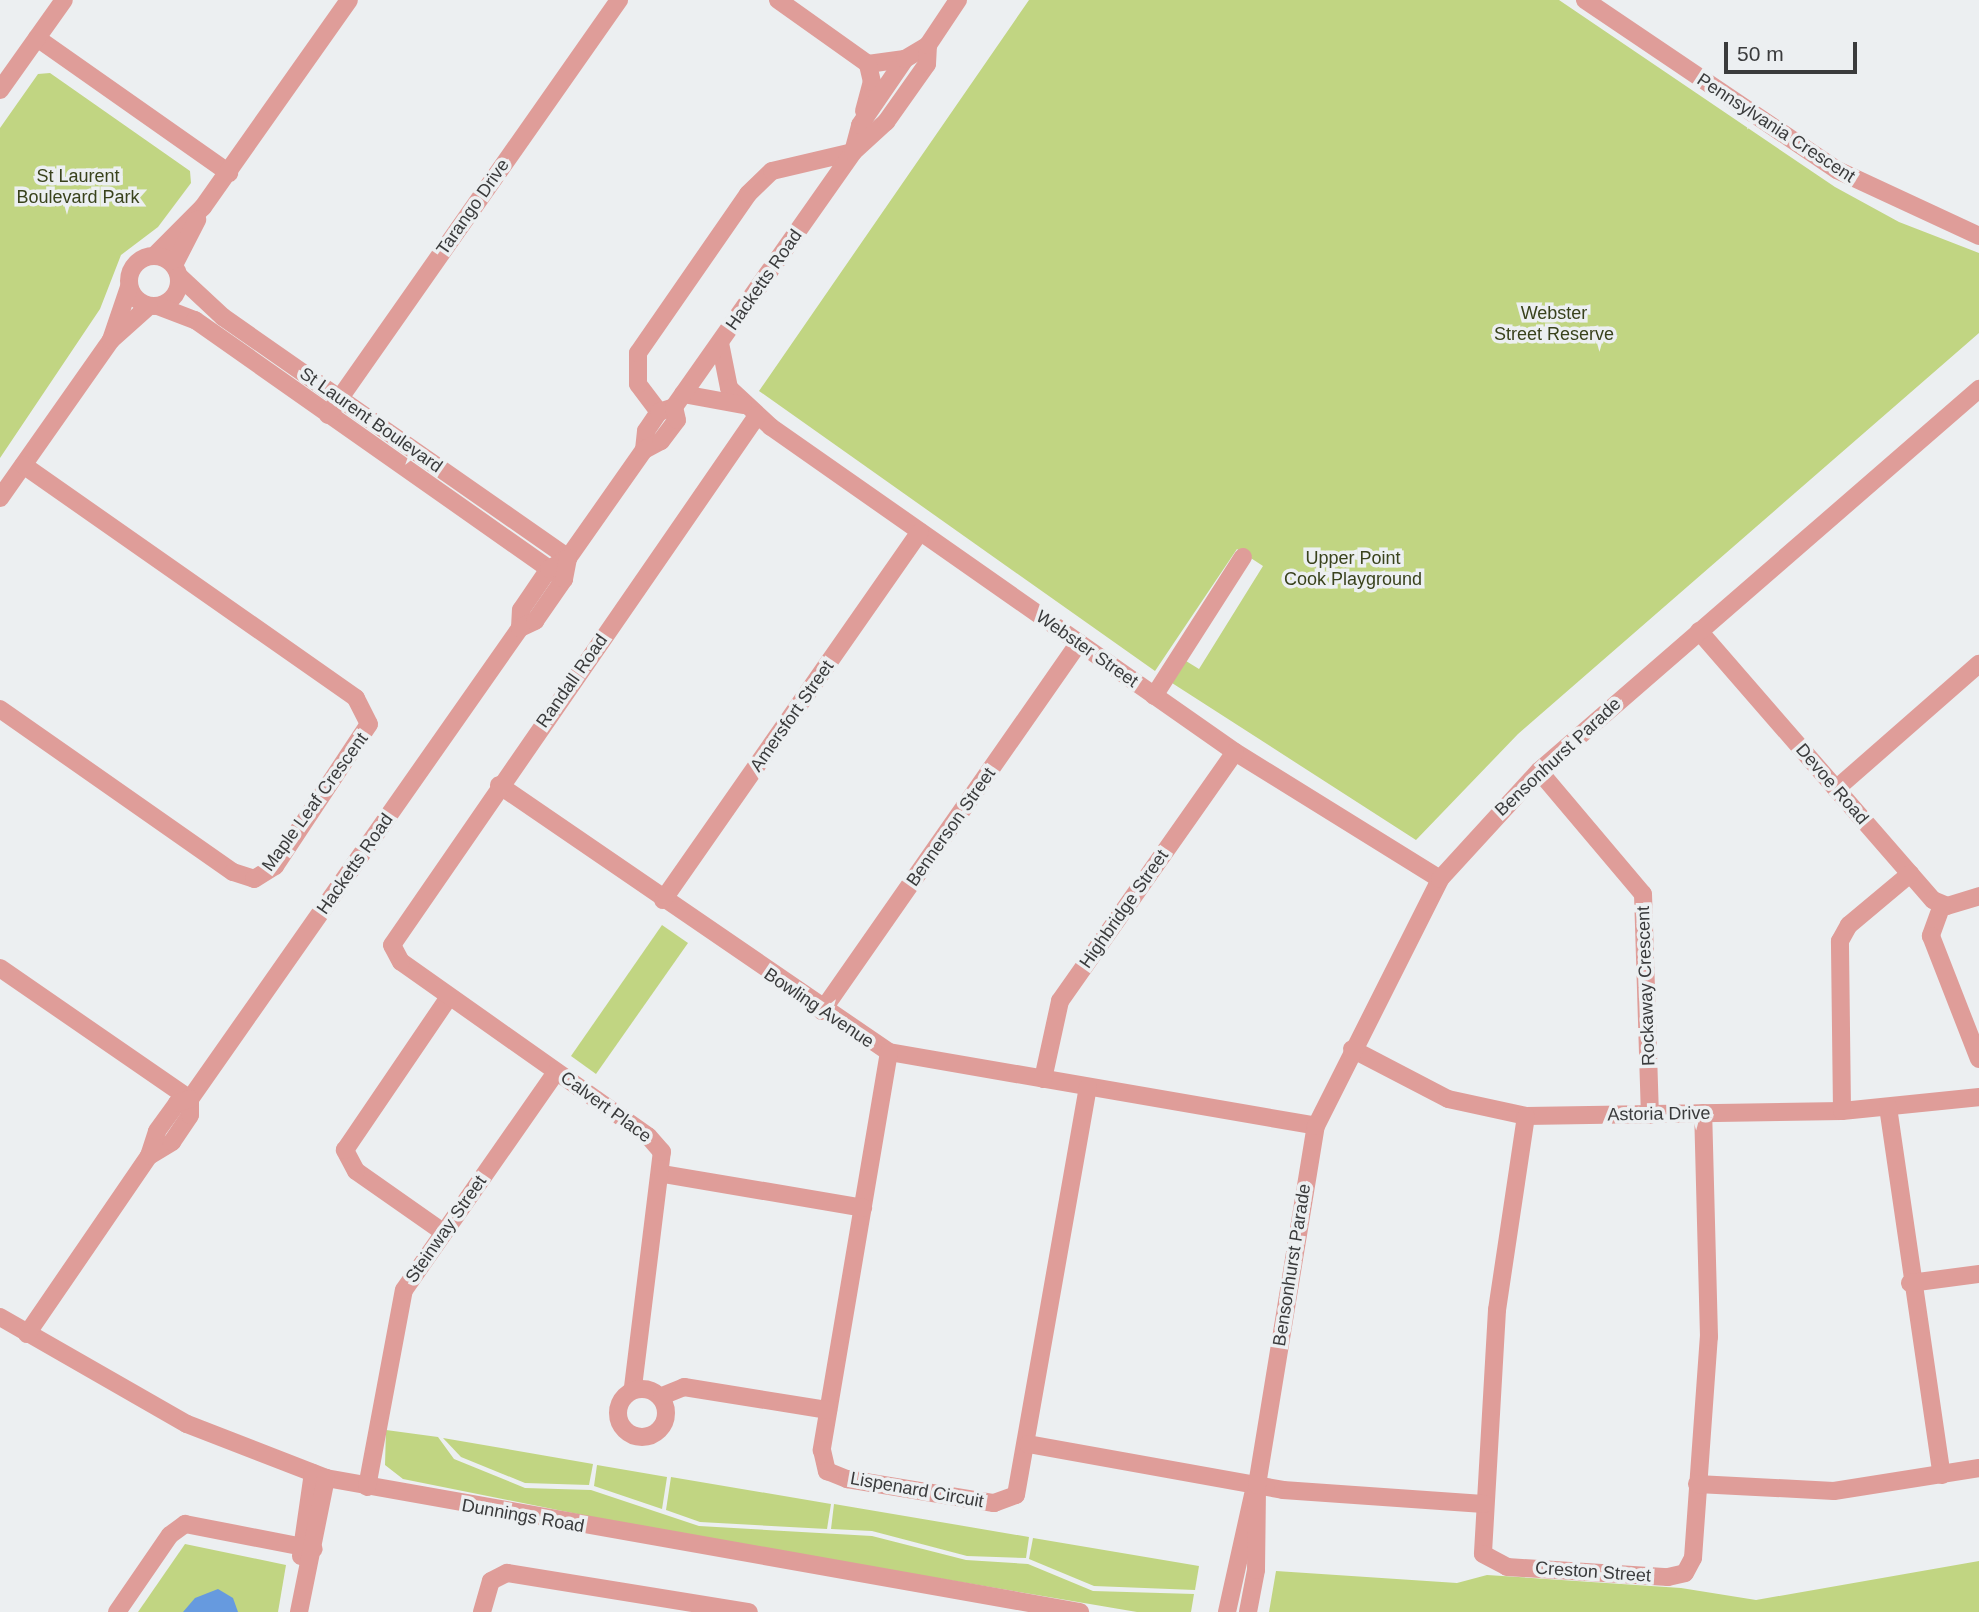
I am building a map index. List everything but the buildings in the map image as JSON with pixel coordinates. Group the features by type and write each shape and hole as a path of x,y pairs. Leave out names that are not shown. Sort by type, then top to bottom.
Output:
{"street":[{"path":"0,90 64,0"},
{"path":"0,498 111,340 130,287 134,266 154,256 203,207 349,0"},
{"name":"Tarango Drive","path":"328,415 619,0"},
{"path":"778,0 868,64 872,82 860,125"},
{"name":"Hacketts Road","path":"853,152 860,125 905,59 928,45 958,0"},
{"name":"Pennsylvania Crescent","path":"1585,0 1838,170 1979,236"},
{"path":"37,38 229,173"},
{"name":"Hacketts Road","path":"27,1334 149,1156 172,1142 190,1115 190,1099 520,628 521,610 557,574 644,450 661,441 677,420 672,404 720,343 853,152 886,122 927,64 928,45"},
{"path":"868,64 905,59"},
{"path":"672,404 638,384 638,353 748,194 772,171 853,152"},
{"path":"111,340 154,306 177,292 176,271 203,207"},
{"path":"154,256 176,271"},
{"name":"St Laurent Boulevard","path":"176,271 204,303 568,558"},
{"path":"130,287 154,306"},
{"name":"St Laurent Boulevard","path":"154,306 195,320 557,574"},
{"name":"Webster Street","path":"720,343 729,388 750,411 1235,752 1440,879"},
{"name":"Bensonhurst Parade","path":"1227,1612 1257,1485 1316,1126 1352,1049 1440,879 1539,771 1979,389"},
{"name":"Webster Street","path":"672,404 750,411"},
{"name":"Randall Road","path":"392,948 395,935 750,411"},
{"name":"Maple Leaf Crescent","path":"0,709 233,872 254,879 275,866 369,724 356,698 23,465"},
{"name":"Amersfort Street","path":"663,900 920,532"},
{"path":"1154,696 1243,557"},
{"name":"Devoe Road","path":"1699,631 1910,874 1942,905"},
{"name":"Bennerson Street","path":"822,1011 1079,643"},
{"path":"1836,789 1979,664"},
{"name":"Highbridge Street","path":"1043,1079 1060,1000 1235,752"},
{"name":"Rockaway Crescent","path":"1539,771 1643,894 1650,1115"},
{"name":"Bowling Avenue","path":"499,785 822,1011 889,1052 1316,1126"},
{"path":"1842,1111 1840,941 1849,925 1910,874"},
{"path":"1979,895 1942,905 1931,936 1979,1059"},
{"name":"Calvert Place","path":"392,948 401,962 656,1142 663,1174 634,1387 625,1394 621,1424 636,1437 649,1438 660,1429 662,1396"},
{"path":"0,968 190,1099"},
{"path":"443,1232 356,1171 345,1150 449,997"},
{"name":"Astoria Drive","path":"1352,1049 1448,1099 1526,1116 1842,1111 1979,1097"},
{"name":"Lispenard Circuit","path":"889,1052 828,1410 824,1466 847,1479 1005,1503 1020,1488 1088,1087"},
{"name":"Steinway Street","path":"367,1488 399,1302 443,1232 556,1072"},
{"path":"1888,1107 1910,1283 1942,1475"},
{"name":"Creston Street","path":"1526,1116 1497,1310 1482,1549 1492,1563 1676,1577 1691,1564 1709,1336 1703,1113"},
{"path":"663,1174 863,1208"},
{"path":"1910,1283 1979,1274"},
{"name":"Dunnings Road","path":"0,1317 187,1424 320,1476 367,1488 1080,1612"},
{"path":"634,1387 662,1396 684,1387 828,1410"},
{"path":"1028,1444 1257,1485 1484,1504"},
{"path":"1697,1485 1818,1492 1979,1468"},
{"path":"300,1608 320,1476"},
{"name":"Bensonhurst Parade","path":"1248,1612 1256,1570 1257,1485"},
{"path":"117,1612 170,1535 185,1524 308,1548"},
{"path":"482,1612 491,1581 507,1573 660,1605 749,1612"}],"green space":[{"name":"Webster Street Reserve","path":"1029,0 1559,0 1835,187 1899,222 1979,253 1979,333 1518,734 1416,840 1172,683 1186,661 1199,669 1263,566 1237,549 1155,671 759,391"},
{"name":"St Laurent Boulevard Park","path":"50,73 190,171 191,183 158,227 121,255 100,309 0,458 0,128 38,74"},
{"path":"662,925 688,943 596,1074 571,1056"},
{"path":"386,1430 438,1437 454,1459 525,1488 591,1490 699,1526 872,1536 966,1560 1028,1564 1093,1591 1194,1594 1191,1612 1137,1612 682,1535 403,1479 385,1465"},
{"path":"443,1438 593,1464 589,1485 525,1483 461,1457"},
{"path":"597,1465 667,1477 662,1509 594,1486"},
{"path":"671,1477 831,1504 827,1529 700,1522 666,1510"},
{"path":"834,1504 1029,1537 1026,1558 967,1556 872,1531 831,1529"},
{"path":"1033,1538 1199,1566 1195,1590 1094,1586 1029,1559"},
{"path":"185,1544 286,1565 278,1612 138,1612"},
{"path":"1979,1561 1979,1612 1269,1612 1276,1571 1457,1583 1487,1575 1681,1588 1756,1600"}],"water":[{"path":"218,1589 233,1598 238,1612 183,1612 195,1598"}],"park label":[{"name":"Upper Point Cook Playground","path":"1353,569"}]}
